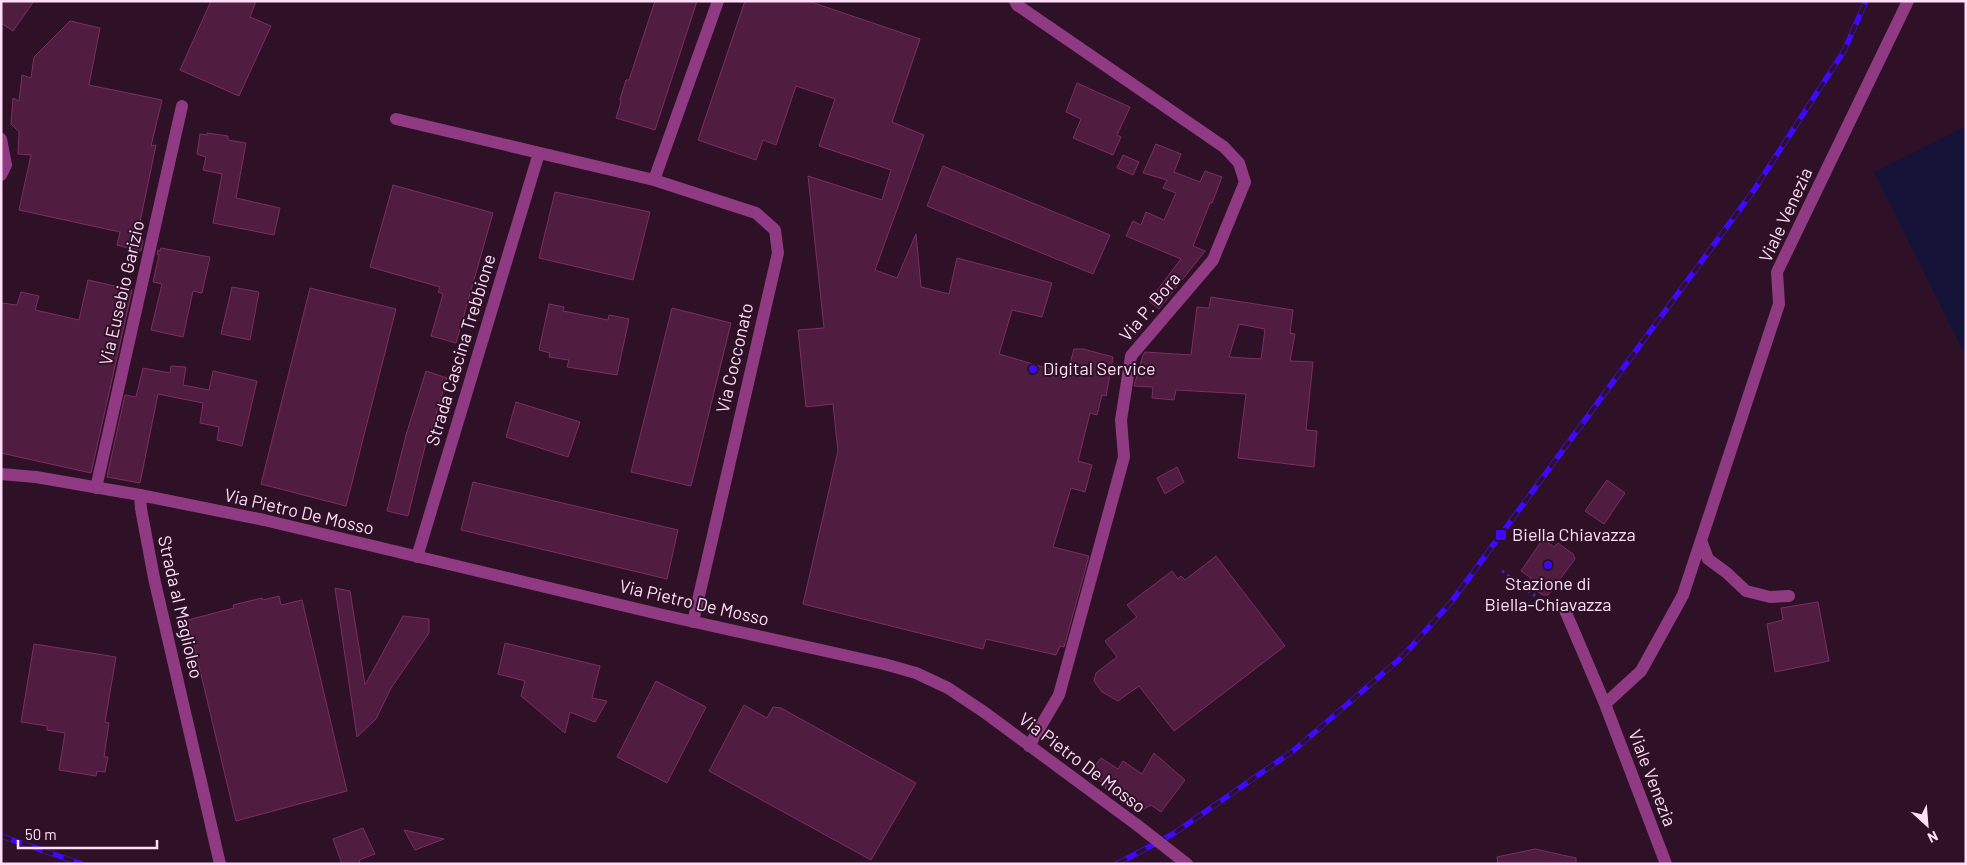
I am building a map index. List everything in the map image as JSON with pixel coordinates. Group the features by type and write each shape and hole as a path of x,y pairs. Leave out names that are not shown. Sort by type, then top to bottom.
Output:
{"street":[{"path":"396,119 654,180 718,1"},
{"name":"Via P. Bora","path":"1015,1 1018,5 1224,147 1238,163 1244,182 1213,260 1131,356 1121,420 1124,457 1059,695 1029,746"},
{"name":"Viale Venezia","path":"1605,704 1641,671 1683,595 1779,304 1777,272 1908,1"},
{"name":"Via Eusebio Garizio","path":"96,488 182,106"},
{"path":"1,139 6,166 1,174"},
{"name":"Strada Cascina Trebbione","path":"417,557 539,153"},
{"name":"Via Cocconato","path":"654,180 756,213 775,230 778,252 693,622"},
{"path":"1,474 36,477 140,495"},
{"name":"Via Pietro De Mosso","path":"140,495 264,520 693,622 884,664 916,674 948,688 984,712 1187,864"},
{"name":"Strada al Maglioleo","path":"140,495 154,578 220,864"},
{"path":"1701,540 1708,559 1727,573 1746,591 1770,597 1789,596"},
{"name":"Viale Venezia","path":"1564,608 1605,704 1666,864"}],"path":[{"path":"1502,571 1538,598 1564,608"}],"shaded area":[{"path":"1966,126 1966,357 1874,172"}],"building":[{"path":"1,1 34,1 13,31 1,23"},
{"path":"211,1 256,1 250,17 271,26 239,96 180,70"},
{"path":"655,1 697,1 655,130 616,118 626,80 629,80"},
{"path":"745,1 808,1 920,39 892,122 924,135 875,270 897,278 916,234 921,287 949,294 957,258 1052,283 1042,317 1012,310 999,354 1067,374 1074,349 1083,349 1113,357 1106,396 1102,395 1097,415 1090,413 1078,461 1092,465 1085,492 1071,488 1053,547 1089,556 1064,647 1060,646 1056,655 986,639 983,649 803,604 838,451 833,404 806,407 798,330 824,328 808,176 882,200 891,170 819,146 835,99 796,86 776,145 763,140 756,160 698,140"},
{"path":"70,21 100,28 89,85 162,100 151,146 156,145 137,236 143,240 141,251 117,245 120,232 19,210 31,155 18,154 19,132 11,124 13,98 19,101 22,75 31,78 34,57"},
{"path":"1077,83 1130,107 1117,135 1121,137 1113,155 1073,138 1081,119 1066,112"},
{"path":"207,133 228,136 228,140 246,143 236,198 280,208 274,235 213,223 222,174 203,170 206,157 197,154 200,134 207,135"},
{"path":"1156,144 1181,154 1174,172 1200,182 1205,171 1222,177 1193,246 1205,251 1159,309 1149,301 1181,259 1126,236 1133,221 1141,225 1146,212 1164,220 1176,193 1163,188 1167,180 1143,173"},
{"path":"1123,155 1139,162 1133,175 1117,168"},
{"path":"943,166 1110,235 1093,274 927,206"},
{"path":"393,185 493,213 456,343 431,336 443,294 438,292 440,287 370,267"},
{"path":"555,192 650,212 633,280 539,258"},
{"path":"161,248 210,257 202,293 193,291 183,337 151,330 162,284 153,282 159,255 157,255 158,250 160,251"},
{"path":"88,280 132,290 91,473 1,453 1,303 17,305 21,292 39,296 35,310 79,320"},
{"path":"232,287 259,292 250,340 221,334"},
{"path":"310,288 396,309 346,506 261,484"},
{"path":"1211,297 1293,310 1290,333 1295,334 1290,361 1313,362 1306,430 1317,431 1314,467 1238,458 1246,394 1176,390 1174,400 1152,398 1153,387 1134,386 1145,352 1191,355 1197,307 1209,308","holes":["1239,324 1265,329 1261,359 1229,357"]},
{"path":"549,304 564,307 563,311 608,320 609,315 629,319 617,375 567,367 569,360 549,357 550,353 539,350"},
{"path":"672,308 731,323 691,486 631,472"},
{"path":"171,366 186,367 183,385 209,390 213,371 257,381 242,446 217,440 219,427 200,423 203,403 158,394 140,483 107,477 125,395 136,397 143,368 170,373"},
{"path":"426,371 447,378 431,431 429,430 408,516 387,511 406,435"},
{"path":"516,402 580,422 568,457 506,437"},
{"path":"1177,467 1184,482 1165,494 1157,478"},
{"path":"1607,480 1625,493 1604,524 1585,511"},
{"path":"473,482 678,530 667,579 461,530"},
{"name":"Stazione di Biella-Chiavazza","path":"1543,539 1554,547 1558,543 1573,554 1575,559 1548,595 1543,595 1527,584 1531,578 1521,571"},
{"path":"1216,556 1285,646 1174,731 1139,686 1118,701 1102,692 1094,681 1096,673 1117,657 1105,641 1137,617 1127,605 1172,571 1178,579 1181,576 1185,580"},
{"path":"335,588 350,591 365,685 403,616 429,619 429,633 391,688 376,719 357,737"},
{"path":"279,596 281,605 302,600 347,791 236,821 188,620 234,608 233,605"},
{"path":"1818,602 1829,661 1775,672 1767,624 1783,620 1781,608"},
{"path":"505,643 600,666 592,698 607,701 595,722 570,712 565,733 521,696 525,681 498,674"},
{"path":"34,644 116,657 105,722 109,723 104,757 108,757 105,772 97,771 96,776 59,770 65,733 47,730 47,726 21,722"},
{"path":"656,681 706,707 667,783 617,757"},
{"path":"744,705 767,718 773,707 781,708 916,783 871,860 709,771"},
{"path":"1154,753 1185,780 1161,812 1151,805 1139,812 1105,788 1106,785 1089,774 1101,758 1118,769 1123,761 1142,774"},
{"path":"363,828 375,854 359,860 360,864 342,864 333,839"},
{"path":"404,830 444,839 415,850"},
{"path":"1535,849 1576,858 1576,864 1498,864 1497,857"}],"railway":[{"path":"1117,864 1173,834 1293,751 1403,656 1452,601 1754,190 1844,51 1866,1"},
{"path":"1,836 82,864"}],"place":[{"name":"Digital Service","path":"1033,369"},
{"name":"Biella Chiavazza","path":"1501,535"},
{"name":"Stazione di Biella-Chiavazza","path":"1548,565"}]}
